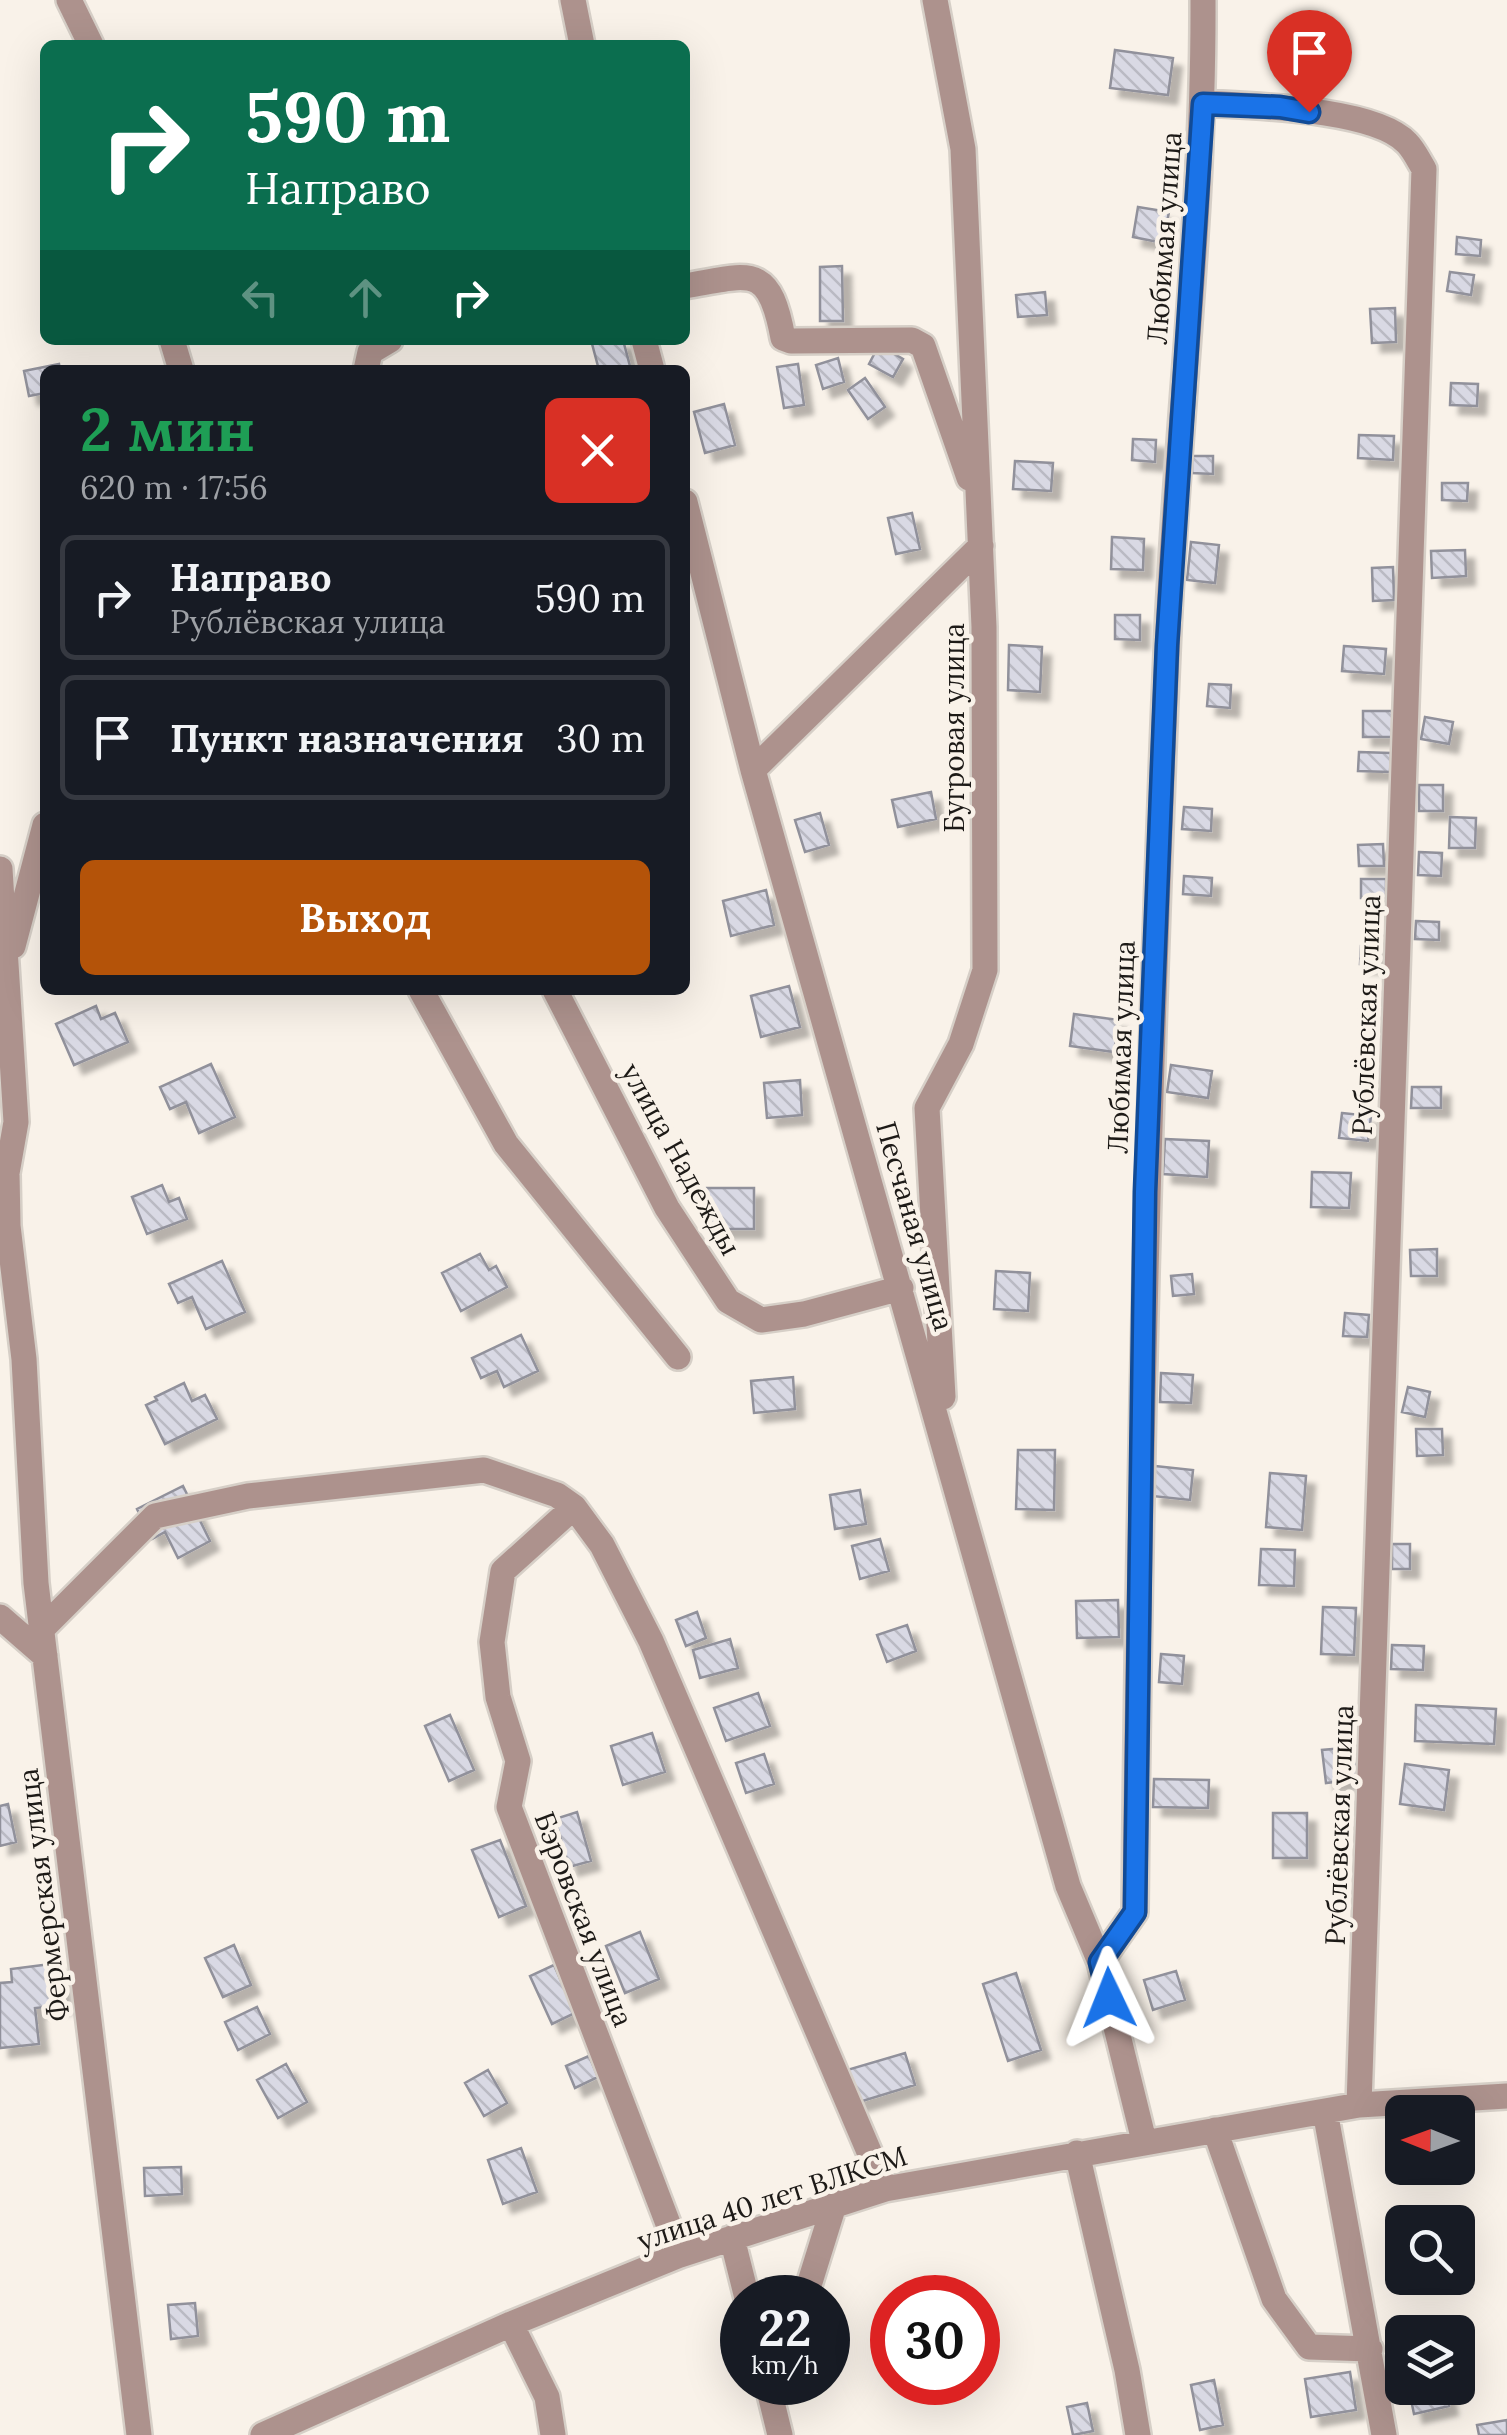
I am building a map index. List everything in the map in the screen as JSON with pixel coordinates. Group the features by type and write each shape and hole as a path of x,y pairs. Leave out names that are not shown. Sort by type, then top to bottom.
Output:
{"street":[{"path":"69,0 88,40"},
{"path":"573,0 581,40"},
{"name":"Бугровая улица","path":"935,0 963,149 984,628 985,970 961,1044 927,1108 946,1447"},
{"name":"Любимая улица","path":"1100,1962 1135,1912 1145,1192 1167,645 1203,104 1203,0"},
{"name":"Рублёвская улица","path":"1203,104 1280,107 1366,122 1406,142 1424,170 1360,2106"},
{"path":"690,285 754,277 767,286 776,302 782,338 791,341 912,340 923,346 979,507"},
{"path":"367,365 370,352 382,345"},
{"name":"Песчаная улица","path":"690,522 753,770 1068,1886 1100,1962"},
{"path":"753,770 980,546"},
{"path":"0,1010 40,844"},
{"name":"Фермерская улица","path":"0,869 16,1122 7,1173 8,1226 24,1359 36,1583 139,2435"},
{"path":"424,995 506,1144 678,1357"},
{"name":"улица Надежды","path":"558,995 666,1208 728,1301 761,1320 804,1314 902,1288"},
{"path":"0,1618 43,1642 154,1516 248,1496 484,1470 557,1495 574,1507 602,1545 651,1641 885,2189"},
{"name":"Бэровская улица","path":"574,1507 503,1571 492,1642 498,1697 518,1761 509,1807 680,2254"},
{"path":"1100,1962 1144,2142"},
{"name":"улица 40 лет ВЛКСМ","path":"263,2435 511,2324 680,2254 885,2189 1325,2111 1507,2096"},
{"path":"1325,2111 1384,2435"},
{"path":"1215,2130 1274,2299 1309,2347 1370,2348"},
{"path":"1077,2153 1138,2435"},
{"path":"812,2275 834,2205"},
{"path":"732,2238 741,2275"},
{"path":"511,2324 547,2397 552,2435"},
{"path":"776,2405 780,2435"}],"building":[{"path":"1115,50 1173,58 1168,95 1110,88"},
{"path":"1138,207 1169,212 1163,243 1133,237"},
{"path":"1457,237 1481,240 1480,256 1456,254"},
{"path":"842,266 843,321 820,321 820,267"},
{"path":"1450,272 1474,275 1471,295 1447,291"},
{"path":"1045,292 1047,315 1018,317 1016,295"},
{"path":"1395,308 1396,342 1372,343 1370,309"},
{"path":"592,345 624,345 630,365 598,365"},
{"path":"879,345 903,359 893,377 869,364"},
{"path":"838,358 844,382 823,389 816,365"},
{"path":"798,364 804,405 784,408 777,367"},
{"path":"40,368 40,394 29,396 24,371"},
{"path":"865,378 885,407 868,419 848,390"},
{"path":"1451,383 1478,384 1477,406 1450,405"},
{"path":"724,404 735,445 705,453 694,412"},
{"path":"1359,435 1394,436 1393,460 1358,458"},
{"path":"1133,439 1156,440 1155,462 1132,460"},
{"path":"1192,456 1213,456 1213,474 1192,473"},
{"path":"1015,461 1053,463 1051,491 1013,489"},
{"path":"1442,483 1468,483 1467,501 1442,500"},
{"path":"912,513 920,549 896,554 888,518"},
{"path":"1112,537 1144,539 1143,570 1111,569"},
{"path":"1191,542 1219,545 1215,583 1187,580"},
{"path":"1465,550 1466,576 1432,578 1431,551"},
{"path":"1393,567 1394,600 1373,601 1372,568"},
{"path":"1115,615 1140,615 1140,640 1115,639"},
{"path":"1009,645 1042,647 1040,692 1008,690"},
{"path":"1344,646 1386,649 1384,674 1342,671"},
{"path":"1209,684 1231,685 1230,708 1207,706"},
{"path":"1363,711 1392,711 1393,737 1363,737"},
{"path":"1425,717 1453,722 1449,744 1421,739"},
{"path":"1359,752 1391,753 1390,772 1358,771"},
{"path":"1419,785 1443,785 1443,811 1419,811"},
{"path":"931,792 936,819 898,827 892,800"},
{"path":"1184,807 1212,809 1211,831 1182,829"},
{"path":"820,813 829,845 805,852 795,820"},
{"path":"1450,817 1476,818 1475,848 1449,848"},
{"path":"1383,844 1384,866 1359,866 1358,845"},
{"path":"1419,852 1442,853 1441,876 1418,875"},
{"path":"1184,876 1212,878 1211,896 1183,894"},
{"path":"1361,879 1386,879 1386,898 1361,898"},
{"path":"766,890 774,925 731,936 723,901"},
{"path":"1416,921 1439,922 1439,940 1415,939"},
{"path":"1361,946 1379,947 1378,965 1360,964"},
{"path":"789,986 800,1027 761,1037 751,996"},
{"path":"96,1006 101,1019 115,1013 128,1042 74,1065 56,1024"},
{"path":"1074,1014 1119,1020 1114,1052 1070,1046"},
{"path":"211,1064 235,1117 199,1133 186,1102 170,1109 160,1087"},
{"path":"1171,1065 1212,1071 1208,1098 1167,1092"},
{"path":"800,1080 802,1115 767,1118 764,1083"},
{"path":"1412,1087 1441,1087 1441,1108 1411,1108"},
{"path":"1342,1113 1371,1116 1368,1141 1339,1138"},
{"path":"1165,1139 1209,1141 1207,1177 1163,1174"},
{"path":"1312,1172 1351,1173 1349,1208 1311,1207"},
{"path":"162,1185 169,1202 179,1198 187,1219 147,1234 132,1197"},
{"path":"707,1188 754,1188 754,1229 707,1229"},
{"path":"1437,1249 1437,1276 1411,1276 1410,1250"},
{"path":"480,1254 489,1270 496,1266 507,1287 461,1311 442,1273"},
{"path":"222,1261 245,1312 206,1329 192,1297 178,1303 169,1284"},
{"path":"996,1271 1030,1273 1028,1311 994,1309"},
{"path":"1192,1274 1194,1294 1173,1296 1171,1276"},
{"path":"1345,1313 1369,1315 1367,1337 1343,1336"},
{"path":"521,1335 538,1371 504,1387 497,1371 481,1378 472,1358"},
{"path":"1161,1373 1193,1375 1191,1403 1160,1402"},
{"path":"793,1377 795,1409 754,1413 751,1381"},
{"path":"184,1383 192,1401 205,1395 217,1419 165,1444 146,1405"},
{"path":"1408,1387 1430,1392 1425,1417 1402,1412"},
{"path":"1416,1429 1442,1429 1443,1455 1417,1456"},
{"path":"1018,1450 1055,1450 1054,1510 1016,1509"},
{"path":"1155,1466 1193,1470 1190,1500 1152,1496"},
{"path":"1270,1473 1306,1476 1302,1530 1266,1527"},
{"path":"183,1486 210,1541 178,1558 165,1532 152,1539 137,1509"},
{"path":"860,1490 866,1524 835,1529 830,1495"},
{"path":"880,1539 889,1571 860,1579 852,1546"},
{"path":"1392,1544 1410,1544 1410,1569 1392,1569"},
{"path":"1261,1549 1295,1550 1294,1586 1259,1585"},
{"path":"1118,1600 1119,1637 1077,1638 1076,1601"},
{"path":"1323,1607 1356,1608 1354,1655 1321,1654"},
{"path":"697,1612 706,1638 686,1646 676,1620"},
{"path":"907,1625 916,1651 887,1662 877,1635"},
{"path":"730,1639 738,1668 700,1678 693,1650"},
{"path":"1392,1645 1424,1646 1423,1670 1391,1669"},
{"path":"1161,1654 1184,1656 1182,1684 1159,1682"},
{"path":"758,1693 770,1726 726,1741 714,1708"},
{"path":"1416,1705 1496,1709 1494,1744 1415,1741"},
{"path":"450,1715 474,1770 449,1781 425,1726"},
{"path":"652,1733 665,1772 623,1785 611,1746"},
{"path":"1355,1747 1358,1779 1326,1783 1322,1750"},
{"path":"764,1754 774,1784 746,1793 736,1763"},
{"path":"1405,1764 1449,1770 1444,1810 1400,1804"},
{"path":"1154,1779 1209,1780 1208,1808 1153,1807"},
{"path":"8,1804 16,1842 0,1846 0,1806"},
{"path":"577,1812 591,1861 569,1867 555,1819"},
{"path":"1273,1813 1307,1813 1307,1858 1273,1858"},
{"path":"500,1840 526,1906 499,1917 472,1850"},
{"path":"640,1932 659,1979 625,1993 606,1946"},
{"path":"234,1945 251,1985 223,1997 205,1958"},
{"path":"59,1963 63,2005 35,2008 39,2044 0,2048 0,1983 12,1982 11,1969"},
{"path":"554,1965 575,2013 552,2024 530,1976"},
{"path":"1176,1971 1185,2000 1153,2010 1144,1980"},
{"path":"1016,1973 1041,2050 1008,2061 983,1984"},
{"path":"257,2007 270,2034 238,2050 225,2022"},
{"path":"905,2053 915,2085 856,2103 847,2070"},
{"path":"589,2056 598,2077 575,2088 566,2066"},
{"path":"286,2064 307,2102 278,2118 257,2080"},
{"path":"488,2070 507,2103 484,2116 465,2083"},
{"path":"521,2148 537,2192 503,2204 488,2160"},
{"path":"181,2167 182,2194 145,2196 144,2168"},
{"path":"195,2303 198,2336 171,2339 168,2305"},
{"path":"1350,2372 1356,2410 1311,2417 1305,2379"},
{"path":"1214,2380 1223,2425 1200,2430 1191,2385"},
{"path":"1087,2403 1093,2431 1073,2435 1067,2407"},
{"path":"1412,2405 1449,2405 1449,2406 1414,2414"},
{"path":"1507,2420 1507,2435 1479,2435 1477,2425"}],"route":[{"path":"1109,1998 1100,1962 1135,1912 1145,1192 1167,645 1203,104 1309,112"}]}
